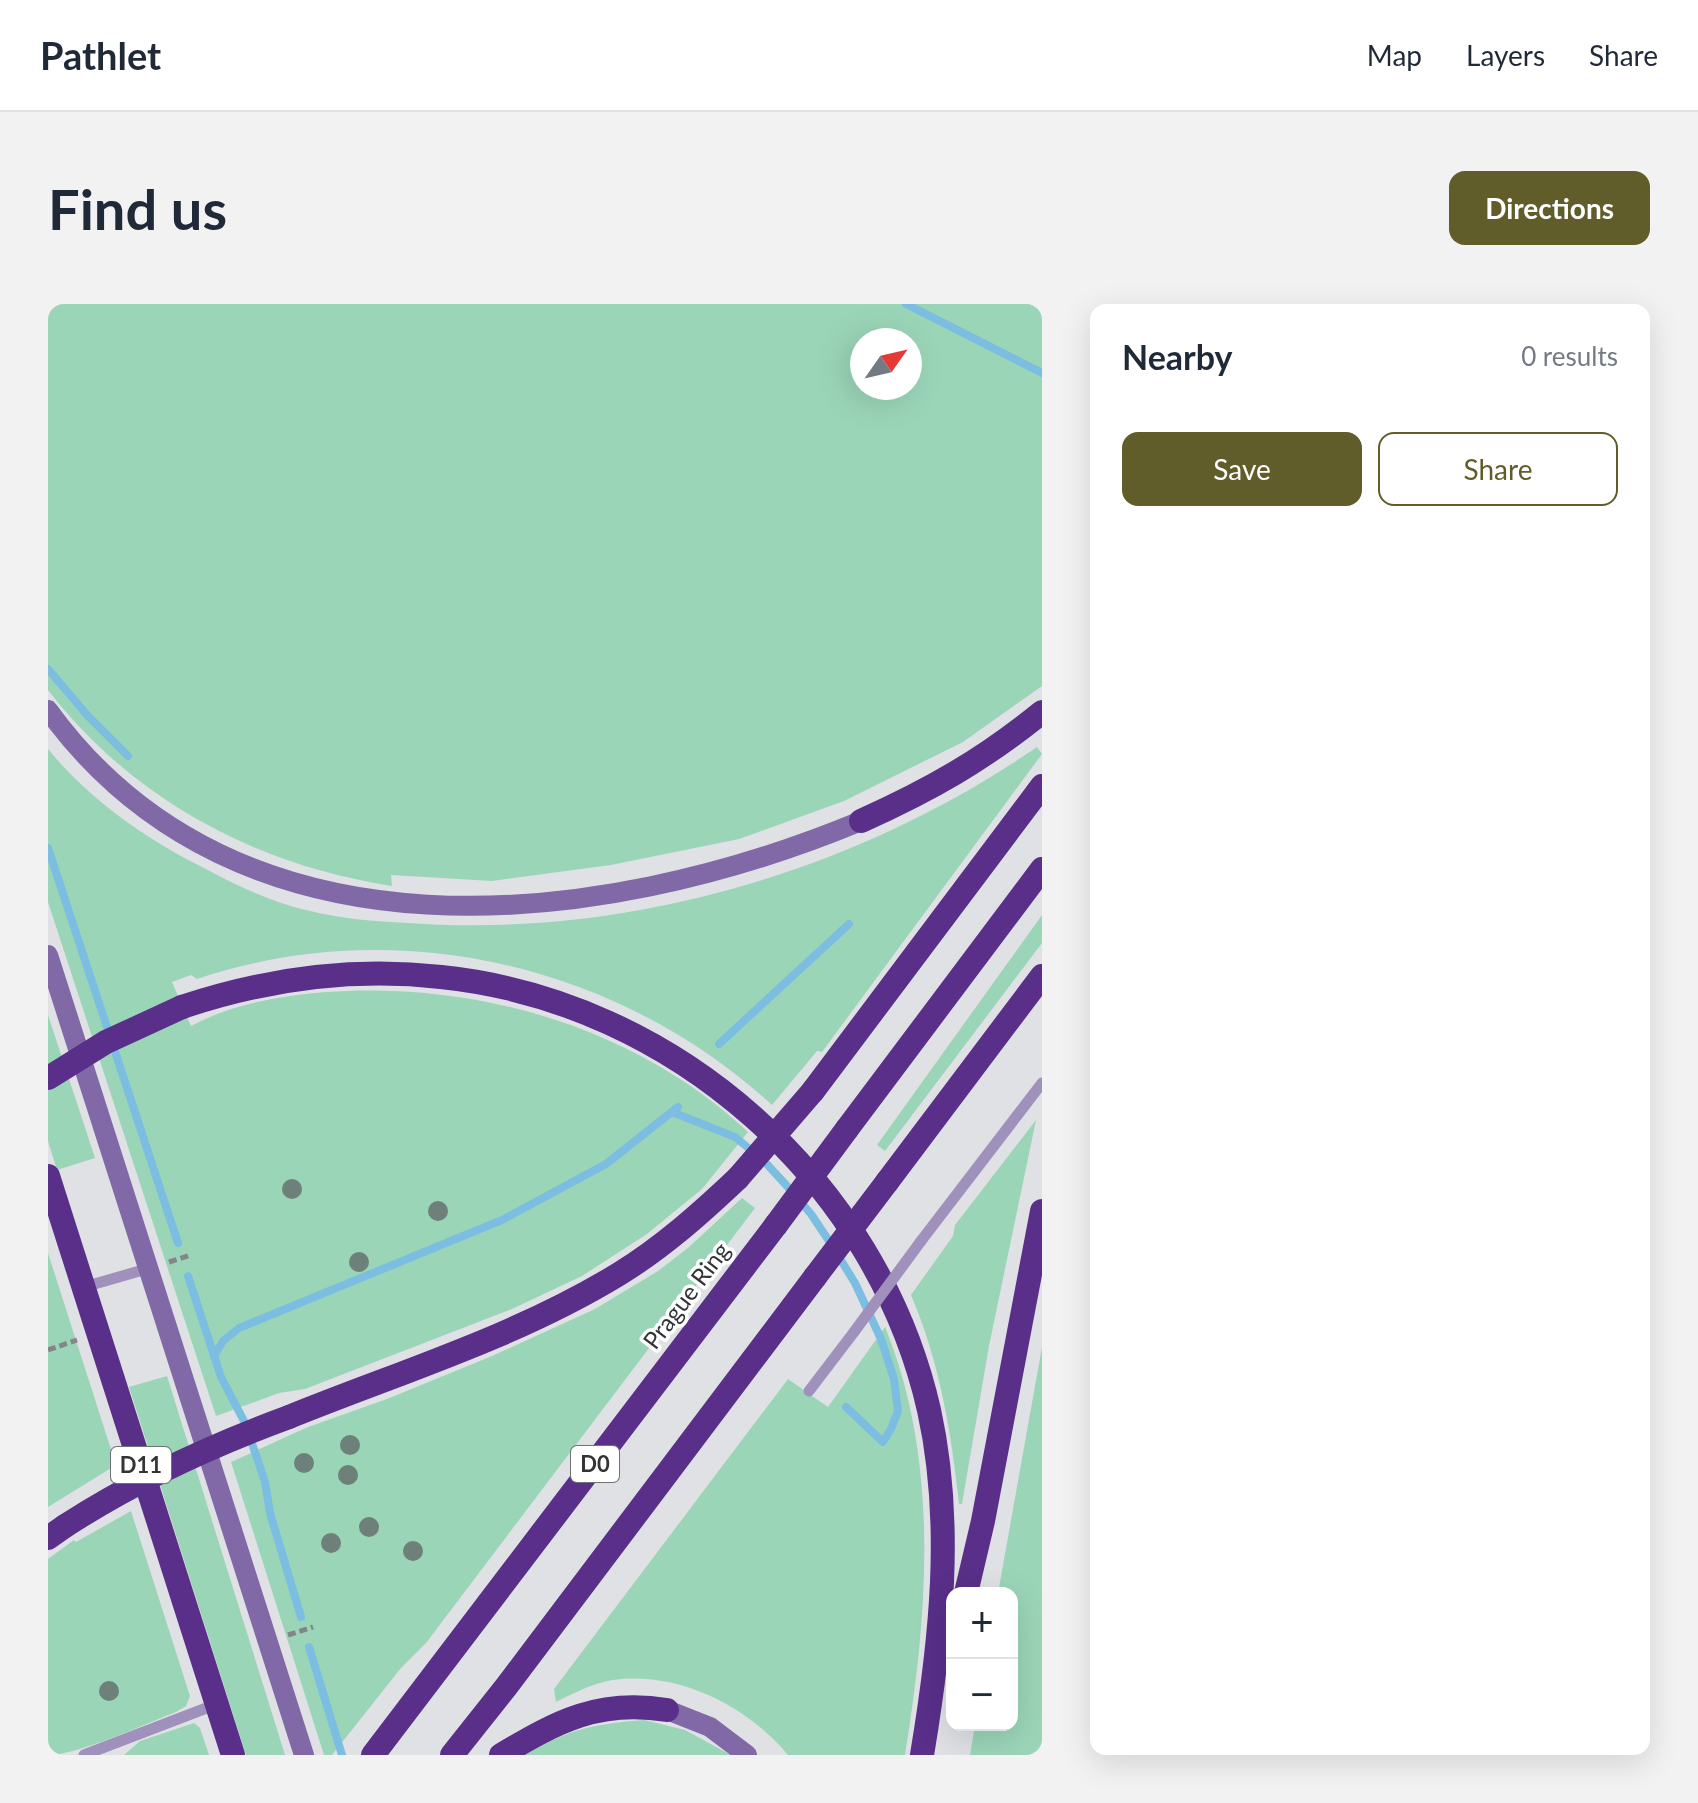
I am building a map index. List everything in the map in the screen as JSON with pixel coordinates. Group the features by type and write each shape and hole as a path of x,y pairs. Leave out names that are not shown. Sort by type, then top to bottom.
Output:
{"highway":[{"path":"861,821 955,775 1042,712"},
{"path":"57,1532 152,1475 241,1435 478,1344 571,1301 650,1254 705,1210 738,1178 813,1091 1042,786"},
{"name":"Prague Ring","path":"373,1755 1042,869"},
{"path":"48,1078 106,1042 182,1007 270,983 338,975 442,977 511,989 598,1018 671,1056 752,1114 805,1167 838,1207 885,1287 908,1343 933,1432 942,1500 942,1582 925,1755"},
{"name":"D0","path":"452,1755 516,1675 1042,976"},
{"name":"D11","path":"48,1176 233,1755"},
{"path":"967,1587 983,1521 1042,1211"},
{"path":"925,1755 950,1659"},
{"path":"501,1755 551,1728 598,1709 620,1706 667,1710"}],"main road":[{"path":"48,710 90,764 143,808 173,828 226,857 281,880 369,900 455,906 519,904 594,896 731,867 861,821"},
{"path":"48,955 304,1755"},
{"path":"667,1710 710,1727 747,1755"}],"lane":[{"path":"809,1391 1042,1083"},
{"path":"84,1287 150,1268"},
{"path":"84,1755 217,1704"}],"green space":[{"path":"48,304 1042,304 1042,686 963,742 844,801 739,839 611,865 492,881 391,875 392,886 293,862 246,844 158,795 118,764 48,690"},
{"path":"1037,747 1042,754 822,1052 817,1051 772,1105 711,1056 645,1016 575,986 501,964 426,952 349,951 273,959 197,979 191,975 172,982 191,1026 256,1002 326,992 439,994 551,1018 605,1039 656,1064 704,1095 748,1132 702,1189 647,1234 582,1276 512,1309 305,1389 279,1393 216,1416 48,902 48,749 92,794 143,833 179,855 257,894 290,906 344,918 491,925 573,920 656,907 737,888 817,861 894,829 967,791"},
{"path":"1042,915 1042,943 885,1151 877,1145"},
{"path":"48,1015 95,1158 57,1170 48,1141"},
{"path":"1036,1120 989,1346 962,1504 959,1504 943,1398 930,1346 911,1295 953,1236 955,1225"},
{"path":"742,1198 755,1208 426,1643 401,1668 332,1755 324,1755 231,1462 308,1427 492,1356 595,1309 658,1271"},
{"path":"48,1253 116,1465 48,1507"},
{"path":"885,1327 903,1378 915,1431 922,1485 923,1593 905,1755 788,1755 753,1721 732,1707 687,1687 662,1681 606,1681 556,1702 554,1689 788,1379 828,1407"},
{"path":"1042,1347 1042,1755 970,1755 974,1731 1018,1731 1018,1587 999,1587"},
{"path":"167,1376 285,1755 246,1755 129,1387"},
{"path":"131,1511 190,1696 186,1706 176,1712 94,1745 48,1755 48,1559 74,1540 76,1542"},
{"path":"644,1720 685,1730 731,1755 525,1755 582,1729"},
{"path":"194,1723 200,1728 209,1755 124,1755 140,1741"}],"waterway":[{"path":"906,304 1042,373"},
{"path":"48,669 128,756"},
{"path":"48,848 178,1243"},
{"path":"719,1044 849,924"},
{"path":"214,1356 223,1341 239,1328 502,1220 606,1164 678,1107"},
{"path":"672,1112 735,1137 763,1160 811,1214 855,1283 881,1339 894,1379 898,1411 883,1442 846,1407"},
{"path":"188,1276 221,1377 245,1423 265,1482 270,1513 301,1617"},
{"path":"309,1647 342,1755"}]}
